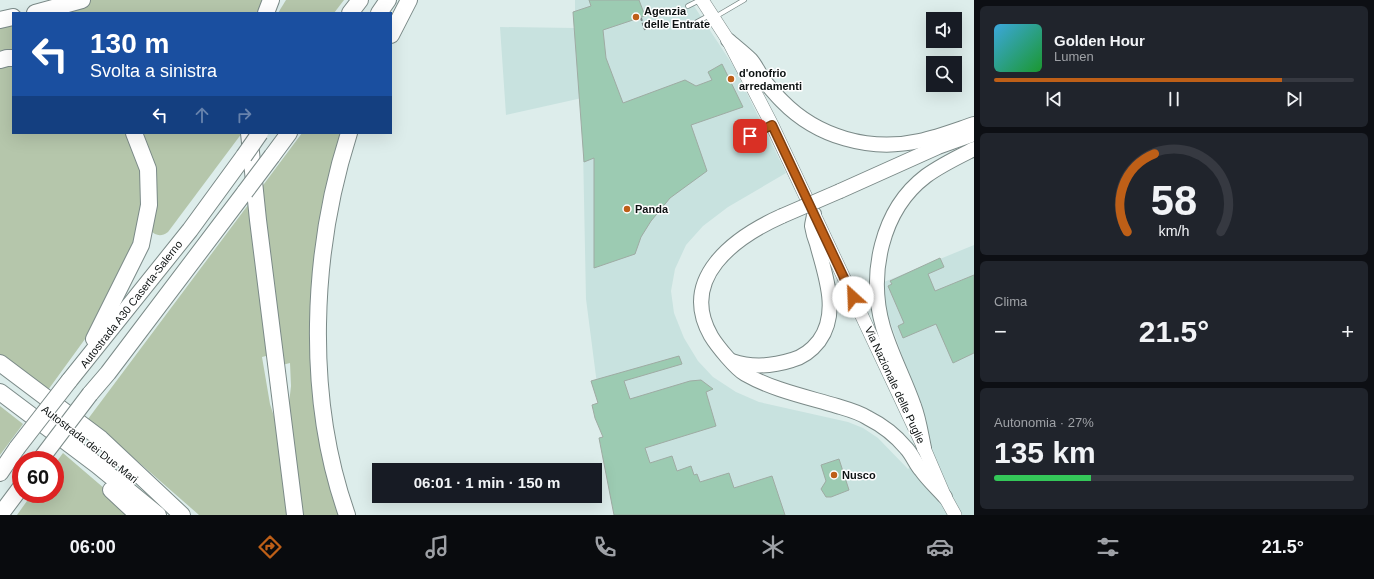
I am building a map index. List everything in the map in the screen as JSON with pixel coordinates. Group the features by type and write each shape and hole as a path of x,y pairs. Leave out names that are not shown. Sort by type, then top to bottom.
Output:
{"highway":[{"path":"39,12 82,0"},
{"path":"266,12 271,0"},
{"path":"351,12 360,0"},
{"path":"380,12 388,0"},
{"path":"392,33 409,0"},
{"path":"0,20 12,17"},
{"path":"728,40 752,61 766,83 782,102 800,117 824,131 846,140 871,144 896,144 919,141 974,124"},
{"path":"0,60 12,58"},
{"path":"938,147 974,124"},
{"path":"80,368 141,245 149,205 148,169 134,134"},
{"path":"249,134 258,220 295,515"},
{"name":"Autostrada A30 Caserta-Salerno","path":"0,474 17,448 69,381 190,230 259,134"},
{"name":"Autostrada A30 Caserta-Salerno","path":"47,451 90,394 108,373 288,134"},
{"path":"347,515 336,482 330,454 323,412 318,344 323,250 340,161 349,134"},
{"path":"945,497 921,470 907,448 887,430 867,417 847,409 772,386 744,374 715,342 707,328 702,314 701,300 705,281 721,257 754,230 782,216 938,147 974,134"},
{"path":"924,448 915,407 884,328 879,310 876,288 879,256 883,239 889,224 902,202 913,188 944,164 974,149"},
{"path":"732,361 743,365 760,366 779,364 797,359 811,350 827,328 830,309 829,291 812,226 814,214"},
{"path":"0,363 101,439 182,515"},
{"name":"Autostrada dei Due Mari","path":"0,376 105,454 179,515"},
{"name":"Autostrada dei Due Mari","path":"0,392 97,465 158,515"},
{"path":"0,402 91,473 119,496 138,515"},
{"path":"0,515 12,499"},
{"path":"11,515 16,503"}],"main road":[{"name":"Via Nazionale delle Puglie","path":"701,0 728,40 772,125 924,448 945,497 955,515"}],"lane":[{"path":"688,6 701,0"},
{"path":"696,22 713,16 744,0"},
{"path":"750,136 772,125"}],"path":[{"path":"641,18 645,30"}],"shaded area":[{"path":"575,0 690,0 734,67 786,173 728,207 703,226 686,245 675,269 671,291 674,313 684,338 698,361 713,377 736,392 759,402 848,422 863,428 878,438 908,469 931,447 920,405 884,305 884,282 974,245 974,515 619,515 602,423 586,299 582,98 506,115 500,27 575,28"}],"green space":[{"path":"88,0 265,0 260,12 45,12"},
{"path":"286,0 344,0 335,12 279,12"},
{"path":"12,19 12,53 0,54 0,21"},
{"path":"12,63 12,134 131,134 139,155 145,190 142,226 109,306 48,390 0,354 0,64"},
{"path":"142,134 241,134 168,232 163,235 156,235 150,230"},
{"path":"301,134 344,134 313,316 342,515 300,515 288,412 291,386 290,363 282,365 261,188"},
{"path":"248,205 270,355 262,357 270,404 278,429 288,515 199,515 88,419"},
{"path":"0,406 23,424 0,455"},
{"path":"64,454 133,515 17,515 26,503 64,503"}],"building":[{"path":"589,0 639,0 645,16 603,30 606,58 623,103 685,80 696,86 712,80 708,72 722,64 743,107 691,125 707,171 670,198 651,221 641,237 635,254 594,268 594,158 584,162 573,12 591,6"},
{"path":"940,258 944,267 928,274 935,291 974,275 974,353 953,363 936,324 903,338 898,326 904,323 888,286 892,284 890,281"},
{"path":"679,356 682,364 624,381 630,399 690,381 701,380 713,389 706,392 716,426 645,448 650,463 672,456 677,471 691,466 694,475 697,474 700,482 729,473 734,488 772,476 785,515 614,515 599,438 603,437 595,418 592,405 598,403 591,381"},
{"name":"Nusco","path":"839,459 849,490 831,497 826,497 821,489 826,481 821,465"}],"place":[{"name":"Agenzia delle Entrate","path":"636,17"},
{"name":"d'onofrio arredamenti","path":"731,79"},
{"name":"Panda","path":"627,209"},
{"name":"Nusco","path":"834,475"}],"route":[{"path":"750,136 772,125 853,297"}]}
